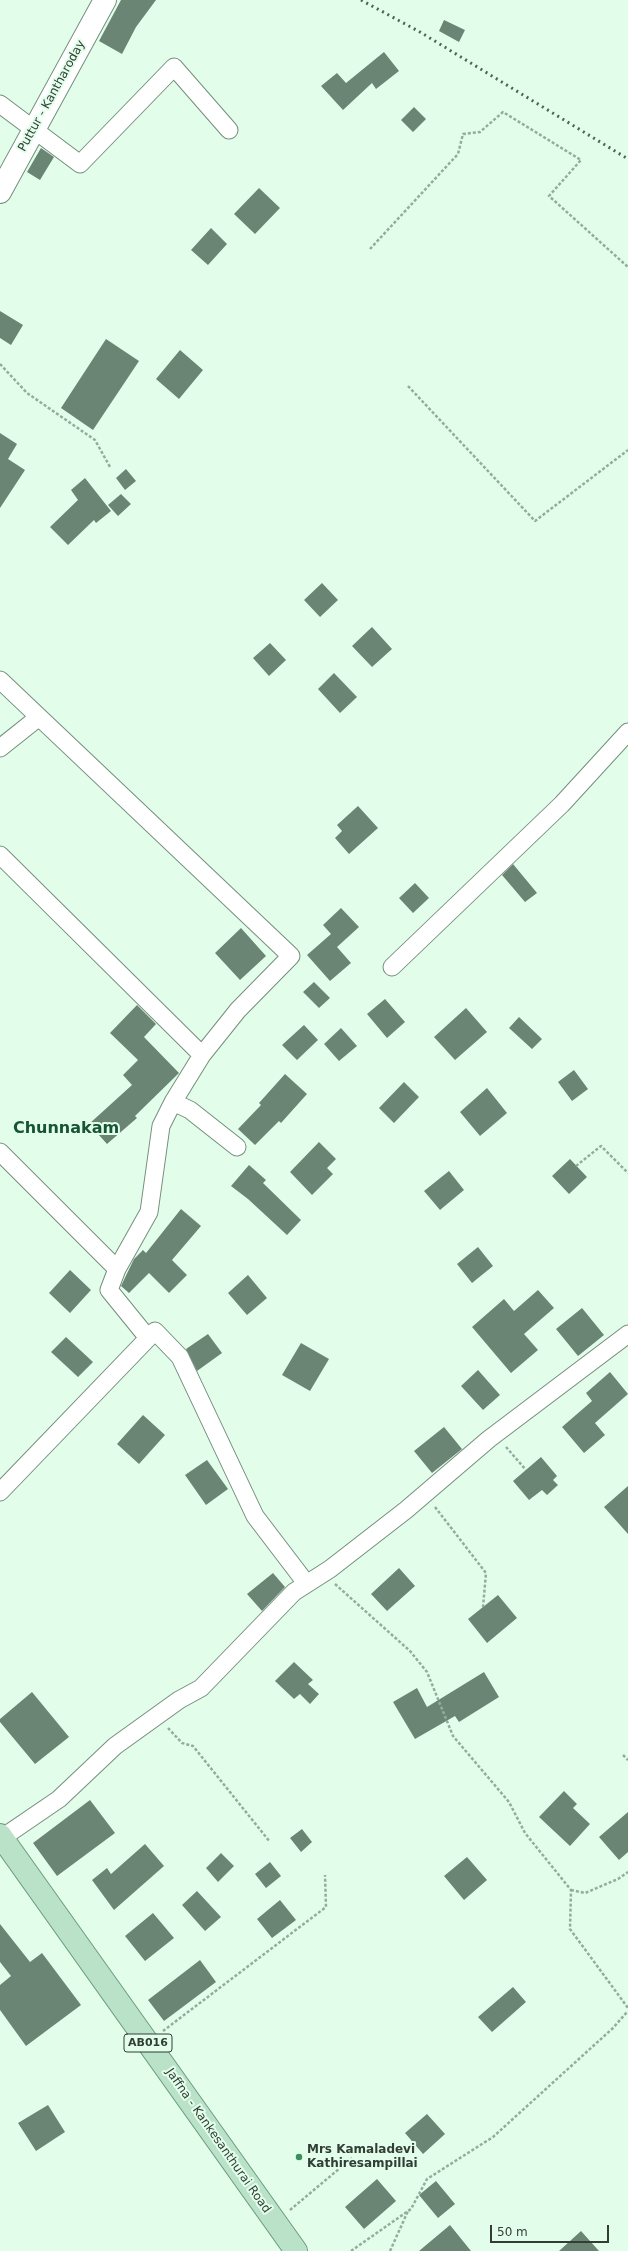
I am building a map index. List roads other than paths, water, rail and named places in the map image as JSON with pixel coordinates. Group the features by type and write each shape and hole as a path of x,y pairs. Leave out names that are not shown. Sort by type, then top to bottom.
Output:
{"main road":[{"name":"Puttur - Kantharoday","path":"0,192 105,0"},
{"name":"Jaffna - Kankesanthurai Road","path":"1,1836 296,2251"}],"street":[{"path":"0,104 80,164 174,67 229,130"},
{"path":"0,680 291,956 238,1010 202,1055 173,1102 161,1126 149,1212 117,1269 109,1290 148,1338"},
{"path":"0,748 39,717"},
{"path":"392,967 562,804 628,732"},
{"path":"0,854 202,1055"},
{"path":"173,1102 190,1110 237,1147"},
{"path":"0,1152 117,1269"},
{"path":"0,1492 155,1331 180,1357 255,1516 306,1583"},
{"path":"1,1836 59,1799 116,1746 178,1700 201,1688 294,1592 322,1574 425,1494 495,1434 628,1334"}],"railway":[{"path":"361,0 420,32 628,159"}],"place":[{"name":"Mrs Kamaladevi Kathiresampillai","path":"299,2157"}],"district":[{"name":"Chunnakam","path":"66,1129"}]}
